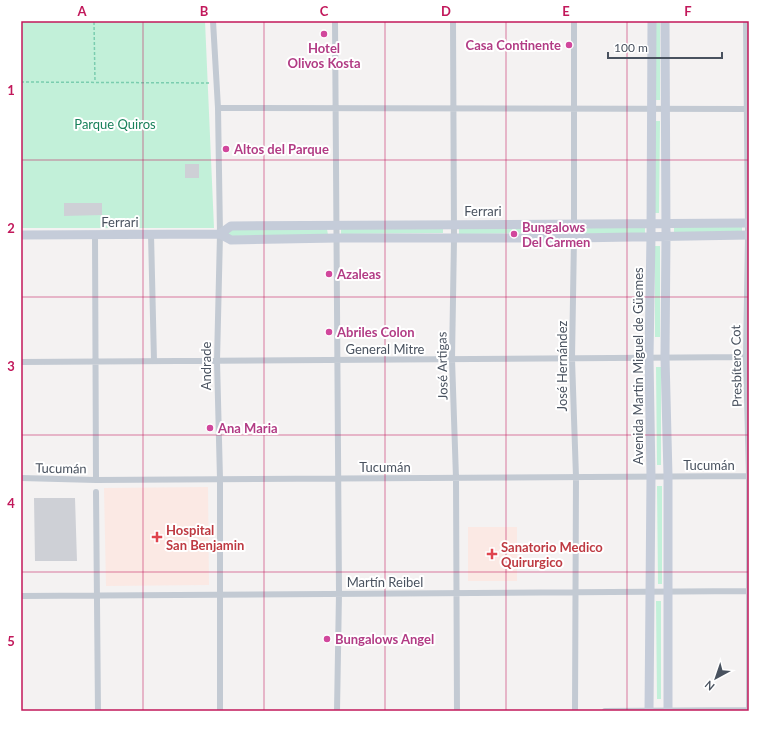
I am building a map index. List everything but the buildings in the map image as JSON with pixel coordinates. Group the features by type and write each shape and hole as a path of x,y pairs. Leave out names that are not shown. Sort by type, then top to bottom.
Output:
{"street":[{"name":"Andrade","path":"213,21 218,108 220,234 217,361 220,479 220,711"},
{"path":"335,21 339,593 337,711"},
{"name":"José Artigas","path":"453,21 454,239 452,359 456,478 457,711"},
{"name":"José Hernández","path":"574,21 574,238 572,359 576,477 575,711"},
{"name":"Avenida Martin Miguel de Güemes","path":"649,711 651,476 649,358 652,21"},
{"name":"Avenida Martin Miguel de Güemes","path":"665,21 665,357 668,476 668,711"},
{"name":"Presbítero Cot","path":"746,21 748,109 747,357 749,476 749,710"},
{"path":"218,108 748,109"},
{"name":"Ferrari","path":"220,234 231,226 748,223"},
{"path":"151,234 154,361"},
{"name":"Ferrari","path":"21,235 220,234 231,240 337,238 574,238 748,235"},
{"path":"95,235 96,480"},
{"name":"General Mitre","path":"21,362 747,357"},
{"name":"Tucumán","path":"21,478 96,480 749,476"},
{"path":"96,492 98,711"},
{"name":"Martín Reibel","path":"21,596 749,590"},
{"path":"605,711 749,710"}],"path":[{"path":"94,22 95,82"},
{"path":"21,82 216,83"}],"shaded area":[{"name":"Hospital San Benjamin","path":"208,487 209,585 106,586 104,488"},
{"name":"Sanatorio Medico Quirurgico","path":"468,527 517,527 517,581 468,581"}],"green space":[{"name":"Parque Quiros","path":"21,21 205,21 214,228 21,228"},
{"path":"656,21 660,21 660,100 655,100"},
{"path":"655,121 660,121 659,213 655,213"},
{"path":"674,226 742,227 742,233 674,233"},
{"path":"443,227 443,233 341,234 341,228"},
{"path":"561,227 561,233 459,234 459,228"},
{"path":"582,227 645,227 645,233 582,234"},
{"path":"327,229 328,235 225,236 225,230"},
{"path":"655,246 660,246 660,337 655,337"},
{"path":"656,367 661,367 661,465 657,465"},
{"path":"657,486 662,486 662,584 658,584"},
{"path":"656,601 661,601 661,699 657,699"}],"place":[{"name":"Hotel Olivos Kosta","path":"324,34"},
{"name":"Casa Continente","path":"569,45"},
{"name":"Altos del Parque","path":"226,149"},
{"name":"Bungalows Del Carmen","path":"514,234"},
{"name":"Azaleas","path":"329,274"},
{"name":"Abriles Colon","path":"329,332"},
{"name":"Ana Maria","path":"210,428"},
{"name":"Hospital San Benjamin","path":"157,537"},
{"name":"Sanatorio Medico Quirurgico","path":"492,554"},
{"name":"Bungalows Angel","path":"327,639"}]}
